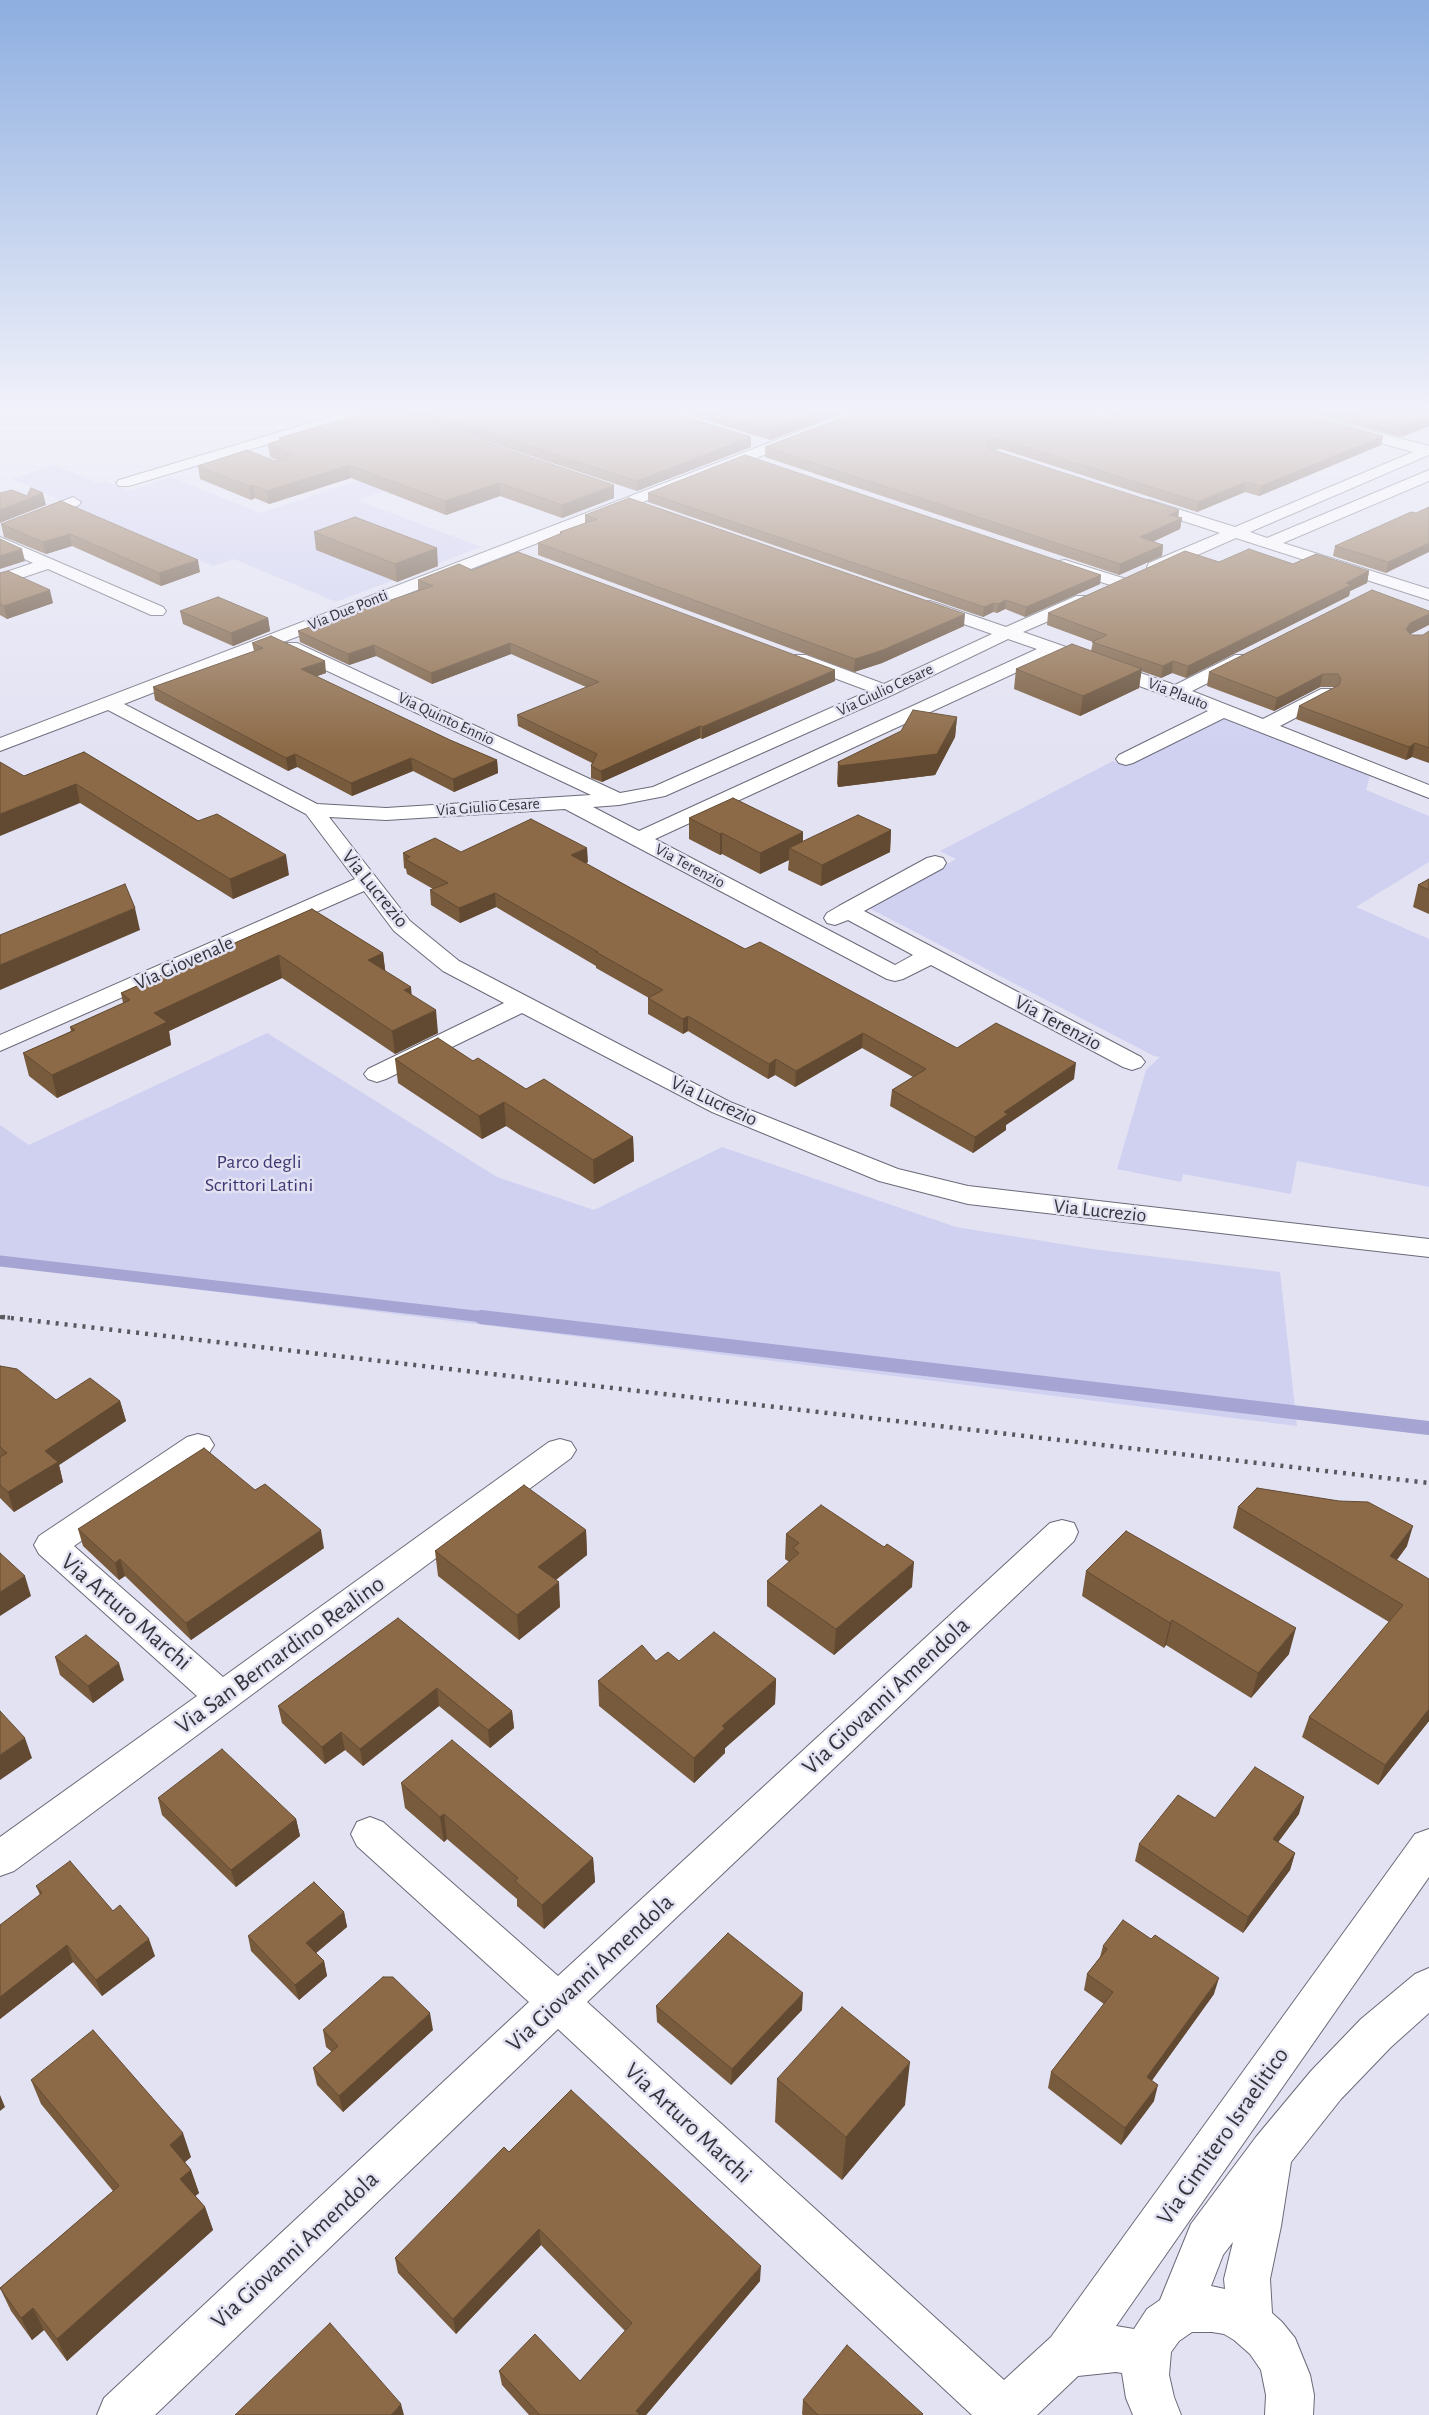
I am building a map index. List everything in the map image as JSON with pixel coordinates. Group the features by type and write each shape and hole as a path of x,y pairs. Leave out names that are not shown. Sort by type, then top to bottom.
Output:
{"street":[{"name":"Via Due Ponti","path":"0,745 564,524"},
{"path":"1208,524 1428,594"},
{"name":"Via Giulio Cesare","path":"313,810 386,814 619,799 658,792 1253,524"},
{"path":"1268,543 1313,524"},
{"path":"3,534 49,563 156,611"},
{"path":"503,549 531,559"},
{"path":"1054,561 1120,583"},
{"path":"0,580 49,563"},
{"path":"1366,596 1392,583"},
{"name":"Via Plauto","path":"914,601 1176,692 1263,727 1425,787"},
{"name":"Via Quinto Ennio","path":"274,639 619,799"},
{"name":"Via Giulio Cesare","path":"639,839 1053,649"},
{"path":"782,653 885,691"},
{"path":"1176,692 1254,653"},
{"path":"1263,727 1328,693"},
{"name":"Via Lucrezio","path":"109,703 313,810 402,926 451,966 721,1107 889,1176 968,1195 1429,1248"},
{"path":"1126,759 1223,711"},
{"name":"Via Terenzio","path":"568,802 895,974 932,955"},
{"path":"812,929 934,863"},
{"name":"Via Giovenale","path":"0,1044 367,882"},
{"name":"Via Terenzio","path":"847,911 1132,1062"},
{"path":"377,1074 523,1003"},
{"name":"Via Arturo Marchi","path":"198,1445 51,1545 222,1697"},
{"name":"Via San Bernardino Realino","path":"0,1859 560,1450"},
{"name":"Via Giovanni Amendola","path":"121,2415 558,2002 1062,1532"},
{"name":"Via Arturo Marchi","path":"370,1834 558,2002 1004,2414"},
{"name":"Via Cimitero Israelitico","path":"1004,2414 1068,2354 1429,1846"},
{"path":"1176,2316 1207,2240 1271,2152 1326,2085 1376,2033 1429,1987"},
{"path":"1250,2324 1247,2278 1259,2226 1271,2152"},
{"path":"1158,2415 1150,2398 1145,2375 1147,2354 1153,2338 1163,2325 1176,2316 1192,2309 1212,2309 1232,2313 1250,2324 1266,2338 1278,2355 1286,2375 1295,2408"},
{"path":"1068,2354 1116,2349 1147,2354"}],"green space":[{"path":"115,524 420,524 481,547 336,602 234,559 213,566"},
{"path":"1224,717 1370,776 1366,790 1429,816 1429,862 1356,907 1429,939 1429,1187 1297,1161 1291,1194 1183,1174 1181,1182 1117,1169 1146,1070 1160,1057 1154,1056 869,908 956,859 940,851 1113,761 1127,766"},
{"name":"Parco degli Scrittori Latini","path":"267,1033 497,1177 594,1210 722,1147 956,1227 1092,1249 1280,1272 1297,1426 0,1265 0,1125 29,1145"}],"building":[{"path":"1,524 114,524 198,560 159,573 70,534 43,542"},
{"path":"337,524 373,524 437,548 395,564 314,532"},
{"path":"584,524 703,524 965,614 883,650 855,659 538,543 562,533 560,532"},
{"path":"738,524 949,524 1101,575 1026,607 1006,600 984,607"},
{"path":"998,524 1169,524 1140,537 1163,545 1120,564"},
{"path":"1385,524 1429,524 1429,543 1388,562 1335,546"},
{"path":"0,539 22,549 0,556"},
{"path":"1249,549 1293,564 1316,554 1369,571 1346,583 1351,585 1188,666 1173,661 1163,666 1092,642 1107,635 1048,613 1185,551 1219,562"},
{"path":"518,552 835,670 702,727 700,726 601,771 591,766 597,754 517,715 599,682 510,643 431,673 374,645 348,654 298,631 433,586 418,580 459,564 472,570"},
{"path":"8,571 50,590 4,606 0,604 0,573"},
{"path":"1372,590 1429,611 1429,614 1410,623 1406,629 1411,635 1423,635 1429,631 1429,748 1415,743 1409,747 1299,706 1339,685 1341,679 1338,674 1323,674 1277,698 1209,672"},
{"path":"218,597 268,618 231,633 180,611"},
{"path":"271,636 325,661 301,669 450,740 497,760 453,779 411,758 351,783 295,754 286,758 153,687 263,648 252,643"},
{"path":"1072,644 1142,669 1083,696 1016,669"},
{"path":"913,710 957,717 937,754 839,766 838,762 901,731"},
{"path":"84,752 198,821 217,814 286,855 230,879 76,784 0,814 0,762 24,776"},
{"path":"733,798 803,832 760,853 689,818"},
{"path":"858,815 891,830 822,865 789,848"},
{"path":"531,819 587,848 571,855 636,891 745,949 760,942 957,1048 996,1023 1076,1063 1004,1112 1008,1114 975,1137 892,1090 926,1069 863,1033 796,1071 776,1059 769,1064 688,1016 683,1019 648,998 663,990 495,893 459,908 430,890 448,883 405,859 410,857 403,853 435,838 461,852"},
{"path":"1429,879 1429,890 1418,885"},
{"path":"125,884 135,908 0,965 0,935"},
{"path":"312,909 383,953 368,960 411,987 404,990 436,1010 392,1031 279,955 154,1013 167,1022 52,1075 23,1053 75,1030 70,1027 130,1000 121,993"},
{"path":"438,1038 473,1061 478,1058 526,1089 544,1079 633,1137 593,1160 504,1102 479,1116 395,1059"},
{"path":"0,1366 17,1369 56,1400 90,1378 120,1401 45,1451 58,1462 8,1492 0,1485 0,1457 7,1453 0,1447"},
{"path":"204,1448 255,1490 265,1484 321,1530 186,1623 120,1559 115,1563 78,1529"},
{"path":"524,1485 586,1530 538,1567 559,1582 517,1615 435,1551"},
{"path":"1257,1488 1339,1501 1368,1502 1413,1526 1390,1556 1429,1579 1429,1709 1385,1765 1309,1717 1403,1605 1238,1507"},
{"path":"821,1505 884,1547 887,1544 914,1562 836,1629 767,1581 799,1553 793,1548 799,1543 786,1534"},
{"path":"1126,1531 1296,1628 1258,1673 1172,1620 1170,1623 1086,1571"},
{"path":"0,1553 25,1576 0,1592"},
{"path":"398,1618 512,1711 488,1730 437,1688 360,1749 341,1732 322,1747 278,1706"},
{"path":"714,1632 776,1679 722,1726 725,1728 694,1758 598,1681 642,1645 656,1661 668,1652 679,1661"},
{"path":"86,1635 119,1663 88,1686 55,1657"},
{"path":"0,1711 25,1738 0,1755"},
{"path":"452,1740 593,1858 542,1905 515,1881 518,1878 444,1814 440,1817 401,1783"},
{"path":"222,1749 296,1819 231,1870 158,1798"},
{"path":"1255,1767 1304,1797 1273,1839 1295,1853 1248,1917 1139,1844 1178,1795 1215,1818"},
{"path":"70,1861 113,1911 120,1905 149,1939 96,1980 67,1945 0,1997 0,1925 42,1893 36,1886"},
{"path":"314,1882 344,1912 306,1943 324,1961 295,1985 248,1936"},
{"path":"1123,1920 1151,1939 1155,1935 1219,1978 1147,2077 1158,2085 1125,2128 1051,2072 1113,1992 1087,1974 1107,1949 1103,1946"},
{"path":"728,1933 803,1993 732,2069 656,2006"},
{"path":"383,1977 393,1977 430,2013 339,2096 313,2068 338,2046 323,2030"},
{"path":"842,2007 910,2062 846,2137 777,2079"},
{"path":"93,2030 183,2133 170,2145 191,2170 180,2179 205,2207 57,2339 33,2308 21,2318 0,2288 119,2186 31,2080"},
{"path":"571,2090 761,2266 636,2411 640,2415 540,2415 499,2371 535,2334 580,2381 632,2323 539,2229 453,2319 395,2258 504,2147 509,2152"},
{"path":"330,2323 401,2404 391,2415 235,2415"},
{"path":"847,2345 923,2414 818,2415 803,2400"}],"waterway":[{"path":"0,1261 492,1318"},
{"path":"481,1317 1429,1428"}],"railway":[{"path":"0,1317 6,1317"},
{"path":"6,1317 13,1318"},
{"path":"6,1317 1429,1483"}]}
